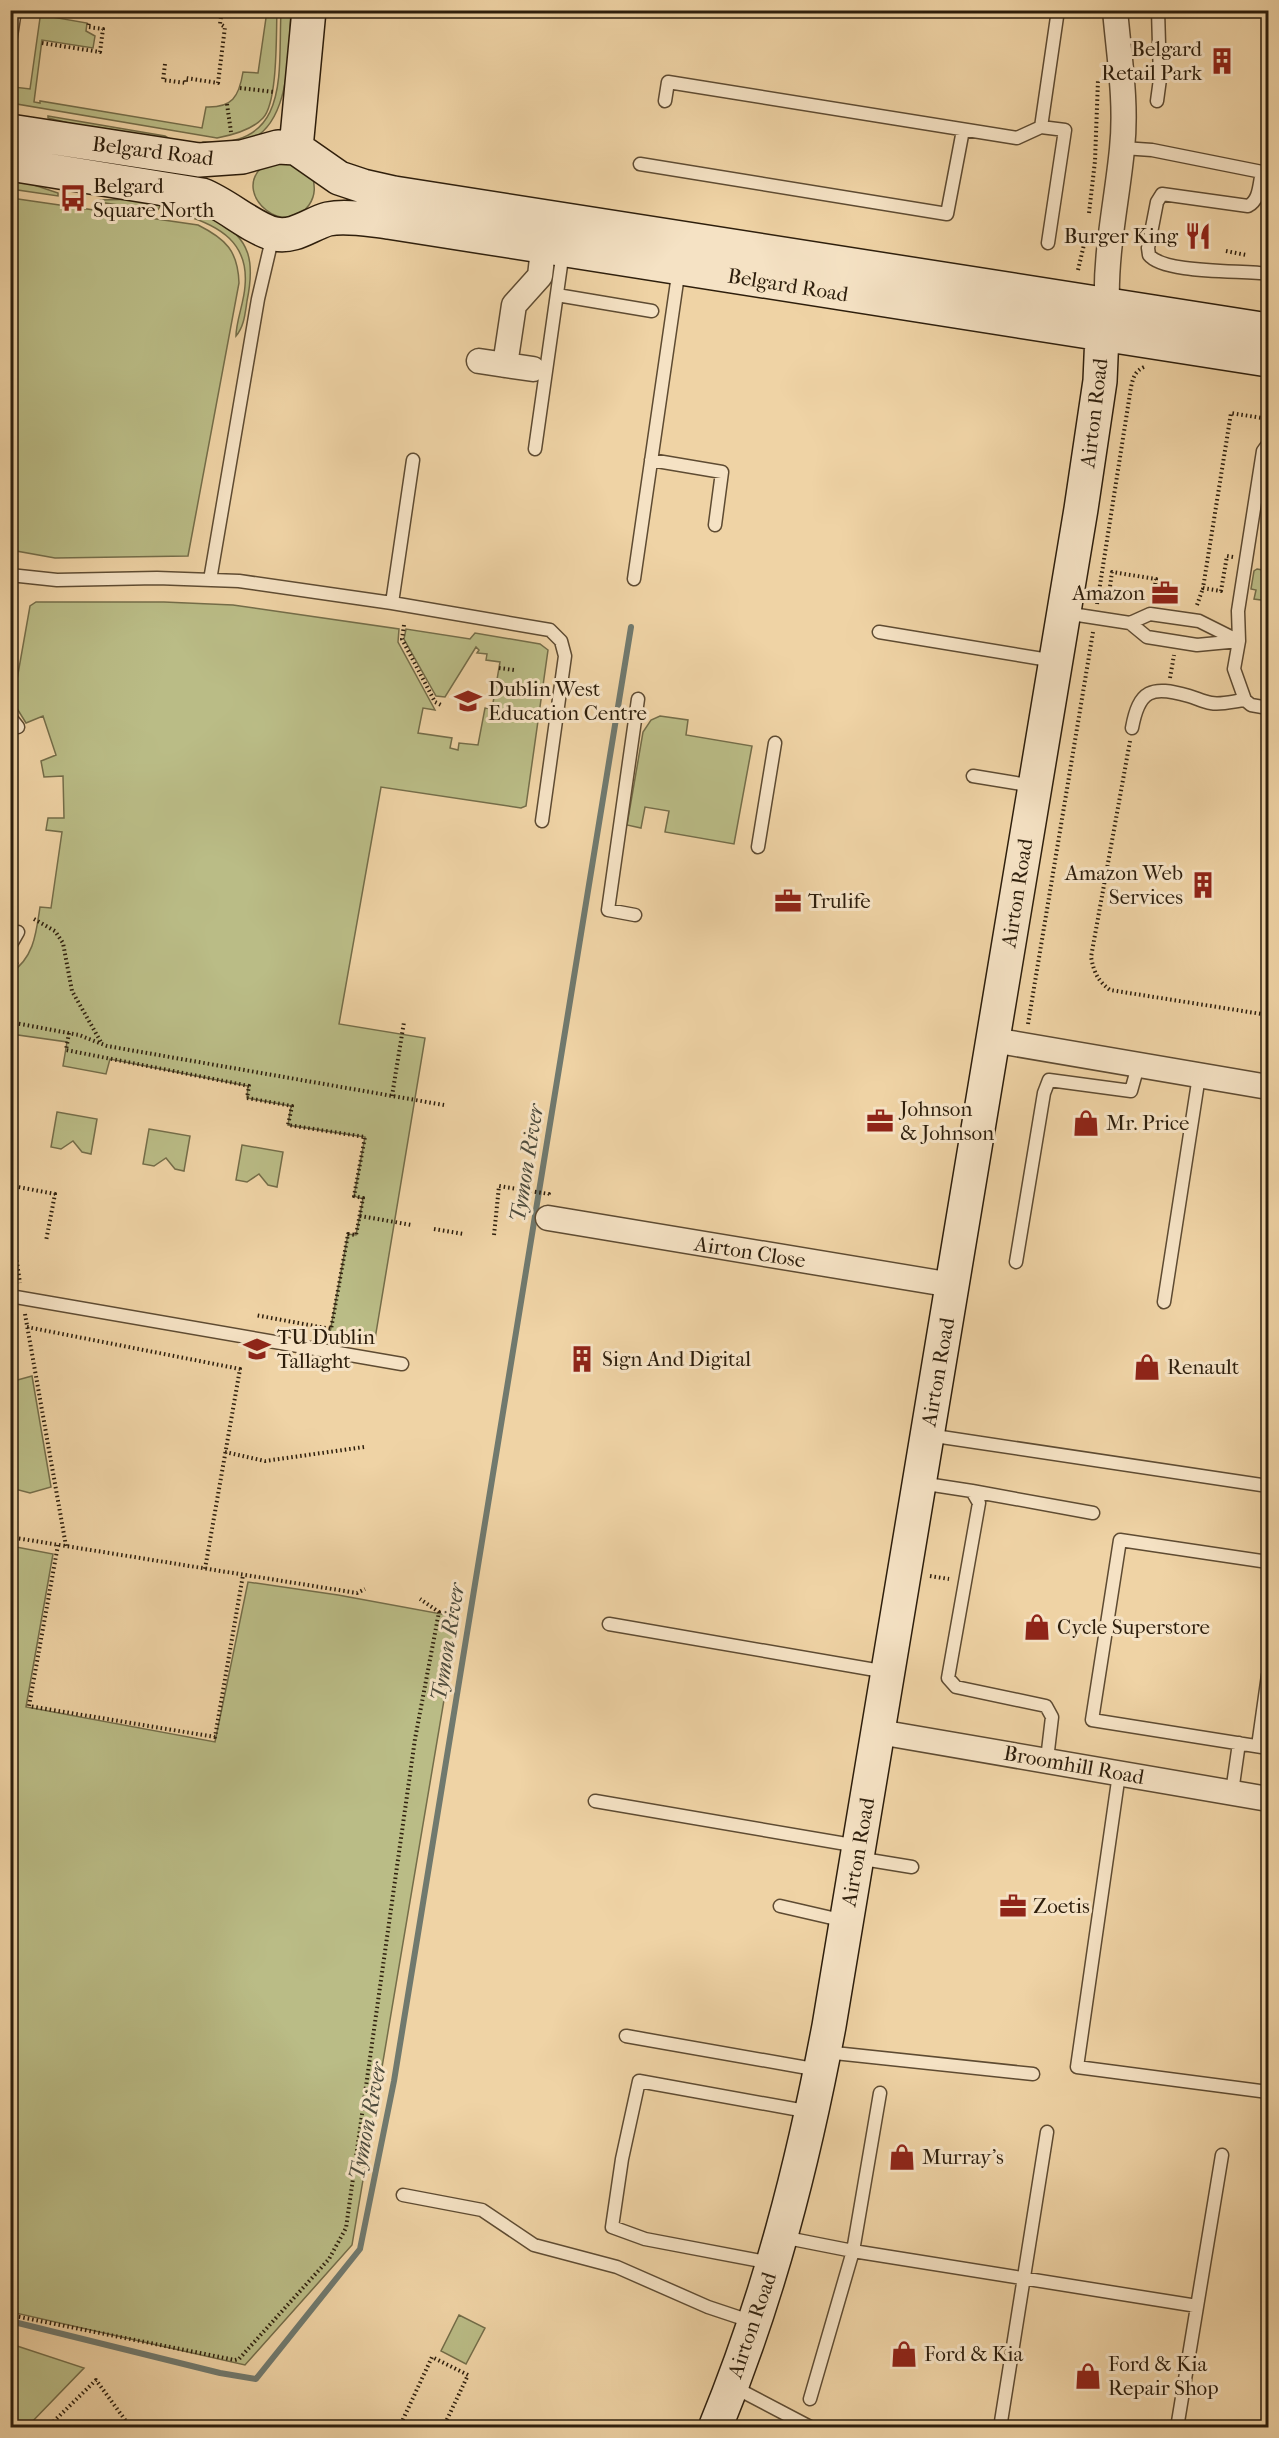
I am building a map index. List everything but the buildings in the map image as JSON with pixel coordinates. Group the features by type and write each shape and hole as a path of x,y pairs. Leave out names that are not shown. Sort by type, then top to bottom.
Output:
{"main road":[{"path":"309,10 306,155 322,171 326,185 326,198 322,210 309,227"},
{"name":"Belgard Road","path":"10,131 199,160 225,160 259,154 278,147 306,155 339,178 363,186 555,233 679,268 1104,319 1267,315"},
{"name":"Belgard Road","path":"259,154 243,172 239,193 242,207 263,229"},
{"name":"Belgard Road","path":"10,164 189,192 218,201 263,229 291,234 328,219 355,218 555,233 1104,319 1269,360"},
{"name":"Airton Road","path":"715,2427 778,2250 812,2112 822,2061 879,1732 1056,661 1079,616 1104,319"}],"street":[{"path":"1104,319 1106,274 1123,148 1124,113 1114,10"},
{"path":"505,365 514,304 540,276 555,233"},
{"path":"479,361 533,369"},
{"path":"993,1040 1269,1087"},
{"name":"Airton Close","path":"548,1206 952,1285"},
{"name":"Broomhill Road","path":"879,1732 1269,1798"}],"lane":[{"path":"10,43 15,10"},
{"path":"1041,127 1058,10"},
{"path":"1157,101 1160,79 1158,10"},
{"path":"664,101 668,82 1017,138 1041,127 1065,130 1048,243"},
{"path":"640,164 948,214 963,130"},
{"path":"1123,148 1152,150 1265,172 1257,198 1248,206 1162,194 1157,201 1148,248 1149,255 1159,262 1222,273 1254,271 1269,274"},
{"path":"210,580 258,299 263,229"},
{"path":"536,449 557,295 555,233"},
{"path":"634,579 679,268"},
{"path":"557,295 652,310"},
{"path":"1269,444 1263,451 1246,559 1238,611 1239,641 1234,669 1245,700 1251,705 1269,708"},
{"path":"392,603 412,460"},
{"path":"651,460 722,472 715,525"},
{"path":"11,579 79,581 157,578 239,581 541,626 550,630 561,641 565,656 542,821"},
{"path":"1130,623 1150,614 1199,621 1239,641"},
{"path":"1079,616 1130,623 1147,637 1164,640 1197,645 1239,641"},
{"path":"879,632 1056,661"},
{"path":"1132,728 1138,705 1143,696 1149,692 1186,695 1212,704 1245,700"},
{"path":"635,915 608,910 638,699"},
{"path":"758,847 775,743"},
{"path":"973,776 1035,787"},
{"path":"10,946 18,932"},
{"path":"1016,1262 1048,1080 1131,1092 1138,1066"},
{"path":"1164,1302 1199,1076"},
{"path":"16,1297 402,1364"},
{"path":"927,1435 1269,1486"},
{"path":"919,1483 1093,1514"},
{"path":"972,1491 979,1503 948,1678 956,1687 1046,1706 1052,1717 1047,1759"},
{"path":"1269,1562 1120,1540 1092,1720 1263,1747 1269,1675"},
{"path":"609,1624 889,1672"},
{"path":"1232,1792 1239,1743"},
{"path":"1119,1774 1077,2067 1269,2092"},
{"path":"595,1801 858,1852 912,1867"},
{"path":"780,1906 846,1921"},
{"path":"626,2036 822,2061 1033,2074"},
{"path":"812,2112 639,2081 622,2159 612,2227 645,2239 778,2250 853,2251 1197,2306"},
{"path":"810,2399 853,2251 879,2092"},
{"path":"1000,2427 1047,2132"},
{"path":"1177,2427 1222,2155"},
{"path":"403,2195 482,2210 534,2245 617,2267 708,2307 753,2322"},
{"path":"731,2385 812,2427"}],"path":[{"path":"222,10 220,24 233,28"},
{"path":"42,43 100,51 103,30 88,27 89,23"},
{"path":"165,64 163,80 186,83 186,78 217,81 225,27"},
{"path":"1088,222 1095,161 1099,69"},
{"path":"240,88 274,92"},
{"path":"227,104 231,134"},
{"path":"1078,270 1087,231"},
{"path":"1267,315 1268,286"},
{"path":"1028,1025 1079,616 1099,592 1131,387 1138,370 1147,365"},
{"path":"1191,609 1196,606 1203,588 1231,413 1269,418"},
{"path":"1203,588 1221,591 1227,556 1246,559"},
{"path":"1099,592 1110,594 1112,572 1155,579 1153,597 1157,604"},
{"path":"404,625 402,639 435,702 443,706"},
{"path":"499,668 514,670"},
{"path":"1132,728 1091,957 1094,973 1110,990 1269,1015"},
{"path":"34,919 55,931 63,943 72,992 102,1044"},
{"path":"10,1022 69,1033 102,1044 444,1105"},
{"path":"392,1096 404,1022"},
{"path":"69,1033 66,1050 249,1086 247,1098 292,1106 288,1125 366,1137 354,1197 363,1198 360,1216 356,1235 348,1234 331,1329 255,1315"},
{"path":"10,1193 13,1186 55,1194 46,1241"},
{"path":"494,1235 499,1186 525,1191 548,1206"},
{"path":"360,1216 412,1226"},
{"path":"434,1229 464,1234"},
{"path":"16,1256 16,1297 27,1327 66,1546"},
{"path":"27,1327 240,1369 205,1569"},
{"path":"225,1452 265,1461 364,1447"},
{"path":"10,1537 357,1593 365,1589"},
{"path":"57,1545 29,1706 215,1737 243,1575"},
{"path":"10,2315 235,2360 239,2359 329,2259 346,2228 416,1739 439,1612 420,1599"},
{"path":"399,2427 432,2357 468,2375 443,2427"},
{"path":"47,2427 96,2380 131,2427"}],"green space":[{"path":"41,11 47,11 46,16 87,23 86,31 95,36 93,48 42,40 34,102 40,103 40,101 202,128 206,107 222,105 233,99 239,88 243,72 258,73 267,11 277,11 274,83 268,110 263,118 248,129 217,138 11,103 11,91 14,87 30,89"},
{"path":"281,11 291,11 287,66 279,105 271,122 260,134 244,142 197,146 203,142 231,141 252,133 266,120 274,102 278,81"},
{"path":"48,116 165,136 170,139 102,131 48,118"},
{"path":"282,157 312,174 314,186 314,194 309,205 299,214 288,218 276,216 266,210 258,201 253,190 254,179 261,168"},
{"path":"10,177 58,193 58,196 11,189"},
{"path":"11,198 198,225 216,235 233,254 239,283 188,556 55,558 11,550"},
{"path":"143,199 163,202 157,211 99,202 99,200"},
{"path":"181,205 198,210 227,226 243,243 248,253 249,287 244,320 236,336 245,286 242,258 230,238 197,219 184,215"},
{"path":"1257,569 1268,571 1268,601 1254,599 1256,590 1251,589 1254,571"},
{"path":"36,602 164,602 233,605 399,629 398,642 435,710 423,708 418,733 452,738 450,748 458,750 459,743 478,745 485,708 492,709 500,662 486,660 487,654 477,653 479,650 476,647 445,697 436,696 404,639 406,629 470,639 475,633 540,644 548,650 526,806 521,808 381,787 339,1024 425,1038 374,1345 329,1338 348,1234 356,1235 363,1199 354,1196 365,1137 288,1125 291,1106 247,1098 248,1086 110,1059 106,1074 63,1066 67,1042 11,1034 11,973 25,960 33,944 40,907 51,908 62,832 46,830 48,818 64,818 63,776 44,777 41,761 56,755 43,716 26,723 13,702 30,606"},
{"path":"660,716 688,720 686,735 752,746 734,844 665,832 669,811 645,807 641,828 627,825 643,732 651,720"},
{"path":"57,1112 97,1119 91,1154 82,1152 73,1141 61,1149 51,1147"},
{"path":"149,1129 190,1136 184,1171 175,1169 166,1158 154,1166 143,1164"},
{"path":"242,1145 283,1152 277,1187 268,1185 259,1174 247,1182 236,1180"},
{"path":"32,1376 51,1487 30,1493 11,1488 10,1382"},
{"path":"11,1546 53,1554 26,1707 215,1742 248,1582 338,1595 458,1617 352,2245 245,2365 11,2312"},
{"path":"459,2315 485,2328 466,2364 441,2351"},
{"path":"11,2344 84,2368 27,2427 11,2427"}],"waterway":[{"name":"Tymon River","path":"10,2321 220,2373 256,2379 360,2249 394,2081 631,627"}],"place":[{"name":"Belgard Retail Park","path":"1222,61"},
{"name":"Belgard Square North","path":"73,198"},
{"name":"Burger King","path":"1198,236"},
{"name":"Amazon","path":"1165,593"},
{"name":"Dublin West Education Centre","path":"468,701"},
{"name":"Amazon Web Services","path":"1203,885"},
{"name":"Trulife","path":"788,901"},
{"name":"Johnson & Johnson","path":"880,1121"},
{"name":"Mr. Price","path":"1086,1123"},
{"name":"TU Dublin Tallaght","path":"257,1349"},
{"name":"Sign And Digital","path":"582,1359"},
{"name":"Renault","path":"1147,1367"},
{"name":"Cycle Superstore","path":"1037,1627"},
{"name":"Zoetis","path":"1013,1906"},
{"name":"Murray's","path":"902,2157"},
{"name":"Ford & Kia","path":"904,2354"},
{"name":"Ford & Kia Repair Shop","path":"1088,2376"}]}
